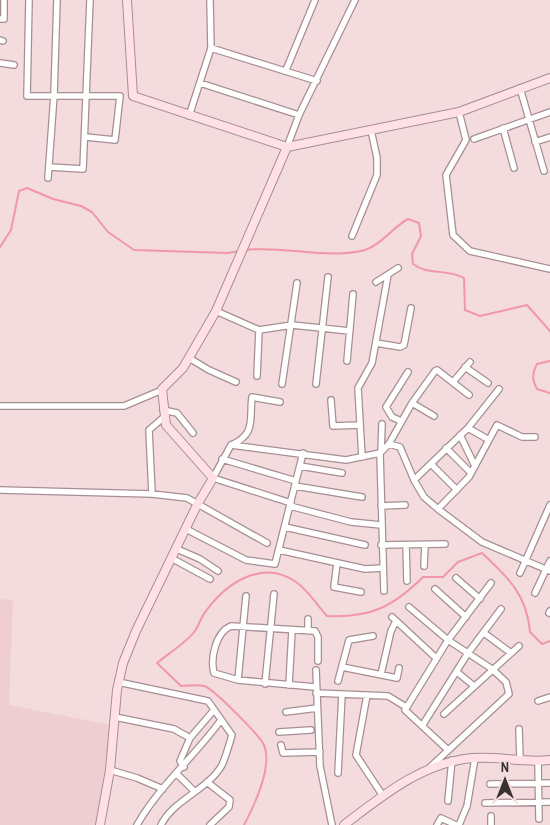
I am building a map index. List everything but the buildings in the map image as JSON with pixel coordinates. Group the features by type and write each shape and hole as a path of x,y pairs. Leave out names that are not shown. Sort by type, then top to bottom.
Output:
{"street":[{"path":"0,18 4,19 4,0"},
{"path":"29,0 27,96 120,96 115,140 86,137"},
{"path":"48,178 54,95 57,0"},
{"path":"49,167 83,169 88,96 90,0"},
{"path":"127,0 132,96 286,147 459,112 550,78"},
{"path":"189,116 211,48 210,0"},
{"path":"286,70 315,0"},
{"path":"0,406 124,406 162,390 183,368 216,312 242,246 299,115 355,0"},
{"path":"211,48 317,81"},
{"path":"0,63 14,65"},
{"path":"200,83 299,115"},
{"path":"520,88 544,172"},
{"path":"459,112 466,140 446,175 452,235 470,251 550,269"},
{"path":"474,138 550,112"},
{"path":"503,128 514,168"},
{"path":"352,236 377,175 377,158 371,130"},
{"path":"535,142 550,137"},
{"path":"376,282 398,268"},
{"path":"362,457 358,388 372,363 388,275"},
{"path":"316,384 328,276"},
{"path":"282,384 297,282"},
{"path":"347,361 353,294"},
{"path":"376,343 396,347 404,345 411,308"},
{"path":"216,312 259,330 292,325 350,331"},
{"path":"257,376 259,330"},
{"path":"189,358 209,370 236,382"},
{"path":"453,382 470,362"},
{"path":"465,367 488,383"},
{"path":"231,444 346,460 362,457 381,452 389,444 412,402 435,370 469,395"},
{"path":"401,421 392,416 386,407 408,372"},
{"path":"414,480 468,428 499,389"},
{"path":"162,390 163,414 170,431 213,478 351,522 381,525"},
{"path":"100,825 110,770 118,682 136,631 197,505 222,459 231,444 240,441 252,421 252,397 280,402"},
{"path":"330,400 333,426 360,425"},
{"path":"412,402 434,416"},
{"path":"152,494 149,430 163,414 177,413 193,433"},
{"path":"382,424 381,545 384,590"},
{"path":"438,509 471,473 497,425 522,437 535,438"},
{"path":"468,428 489,440"},
{"path":"460,435 475,466"},
{"path":"389,444 400,447 414,480 424,497 438,509 482,542 548,570"},
{"path":"446,448 471,473"},
{"path":"186,529 249,561 275,564 303,453"},
{"path":"222,459 296,483 362,497"},
{"path":"431,464 457,490"},
{"path":"300,466 342,473"},
{"path":"0,490 152,494 186,498 266,543"},
{"path":"381,506 405,505"},
{"path":"520,573 550,505"},
{"path":"285,527 365,545"},
{"path":"424,566 425,544"},
{"path":"381,545 445,544"},
{"path":"406,545 406,581"},
{"path":"177,549 218,570"},
{"path":"280,550 365,570 383,568"},
{"path":"172,559 210,579"},
{"path":"535,593 548,570 550,561"},
{"path":"337,563 334,587 361,592"},
{"path":"456,578 480,599"},
{"path":"448,750 406,712 406,707 448,640 491,582"},
{"path":"436,589 466,617"},
{"path":"265,684 274,594"},
{"path":"238,680 246,596"},
{"path":"409,607 448,640 492,669 506,682 509,694 426,770"},
{"path":"422,726 468,653 501,609"},
{"path":"308,619 308,631"},
{"path":"382,674 394,619 436,658"},
{"path":"318,661 317,634 315,631 231,626 224,629 217,640 213,667 214,673 221,677 342,694 388,696 406,707"},
{"path":"288,685 292,630"},
{"path":"484,633 511,653"},
{"path":"338,681 349,640 373,636"},
{"path":"444,714 519,646"},
{"path":"342,666 397,678 399,668"},
{"path":"316,670 320,766 332,825"},
{"path":"457,672 474,686"},
{"path":"118,682 208,701 232,735 221,766 206,782 165,818 161,825"},
{"path":"338,773 342,694"},
{"path":"367,695 356,756 383,796"},
{"path":"538,700 550,697"},
{"path":"286,712 317,708"},
{"path":"184,767 180,760 190,738 214,710"},
{"path":"115,717 174,729 190,738"},
{"path":"137,825 147,808 184,767 221,720"},
{"path":"279,732 311,733 312,726 319,726"},
{"path":"519,729 520,759"},
{"path":"281,745 283,753 320,752"},
{"path":"344,825 383,796 426,770 452,760 474,758 520,759 538,762 550,760"},
{"path":"437,825 441,818 444,818 457,825 467,806 474,758"},
{"path":"448,801 452,760"},
{"path":"538,762 539,819"},
{"path":"110,770 137,778 163,789"},
{"path":"177,774 195,792"},
{"path":"206,782 230,800 229,807 210,825"},
{"path":"490,784 550,783"},
{"path":"485,803 550,802"},
{"path":"491,816 491,825"}],"shaded area":[{"path":"0,599 13,600 9,705 111,725 96,825 0,825"}],"waterway":[{"path":"0,247 11,230 19,191 27,188 53,199 81,206 92,212 108,232 134,250 228,253 240,251"},
{"path":"245,250 274,249 336,254 351,253 371,248 408,219 419,223 421,236 412,254 413,264 425,270 451,273 464,278 465,310 480,316 527,305 550,331"},
{"path":"550,361 537,364 533,376 537,389 550,393"},
{"path":"244,825 253,808 264,775 266,764 264,745 254,732 217,695 201,685 181,686 157,663 191,635 204,613 224,591 235,583 259,573 284,575 304,589 327,616 356,615 391,603 423,577 443,577 458,562 482,553 515,588 525,607 530,632 542,644 550,641"}]}
